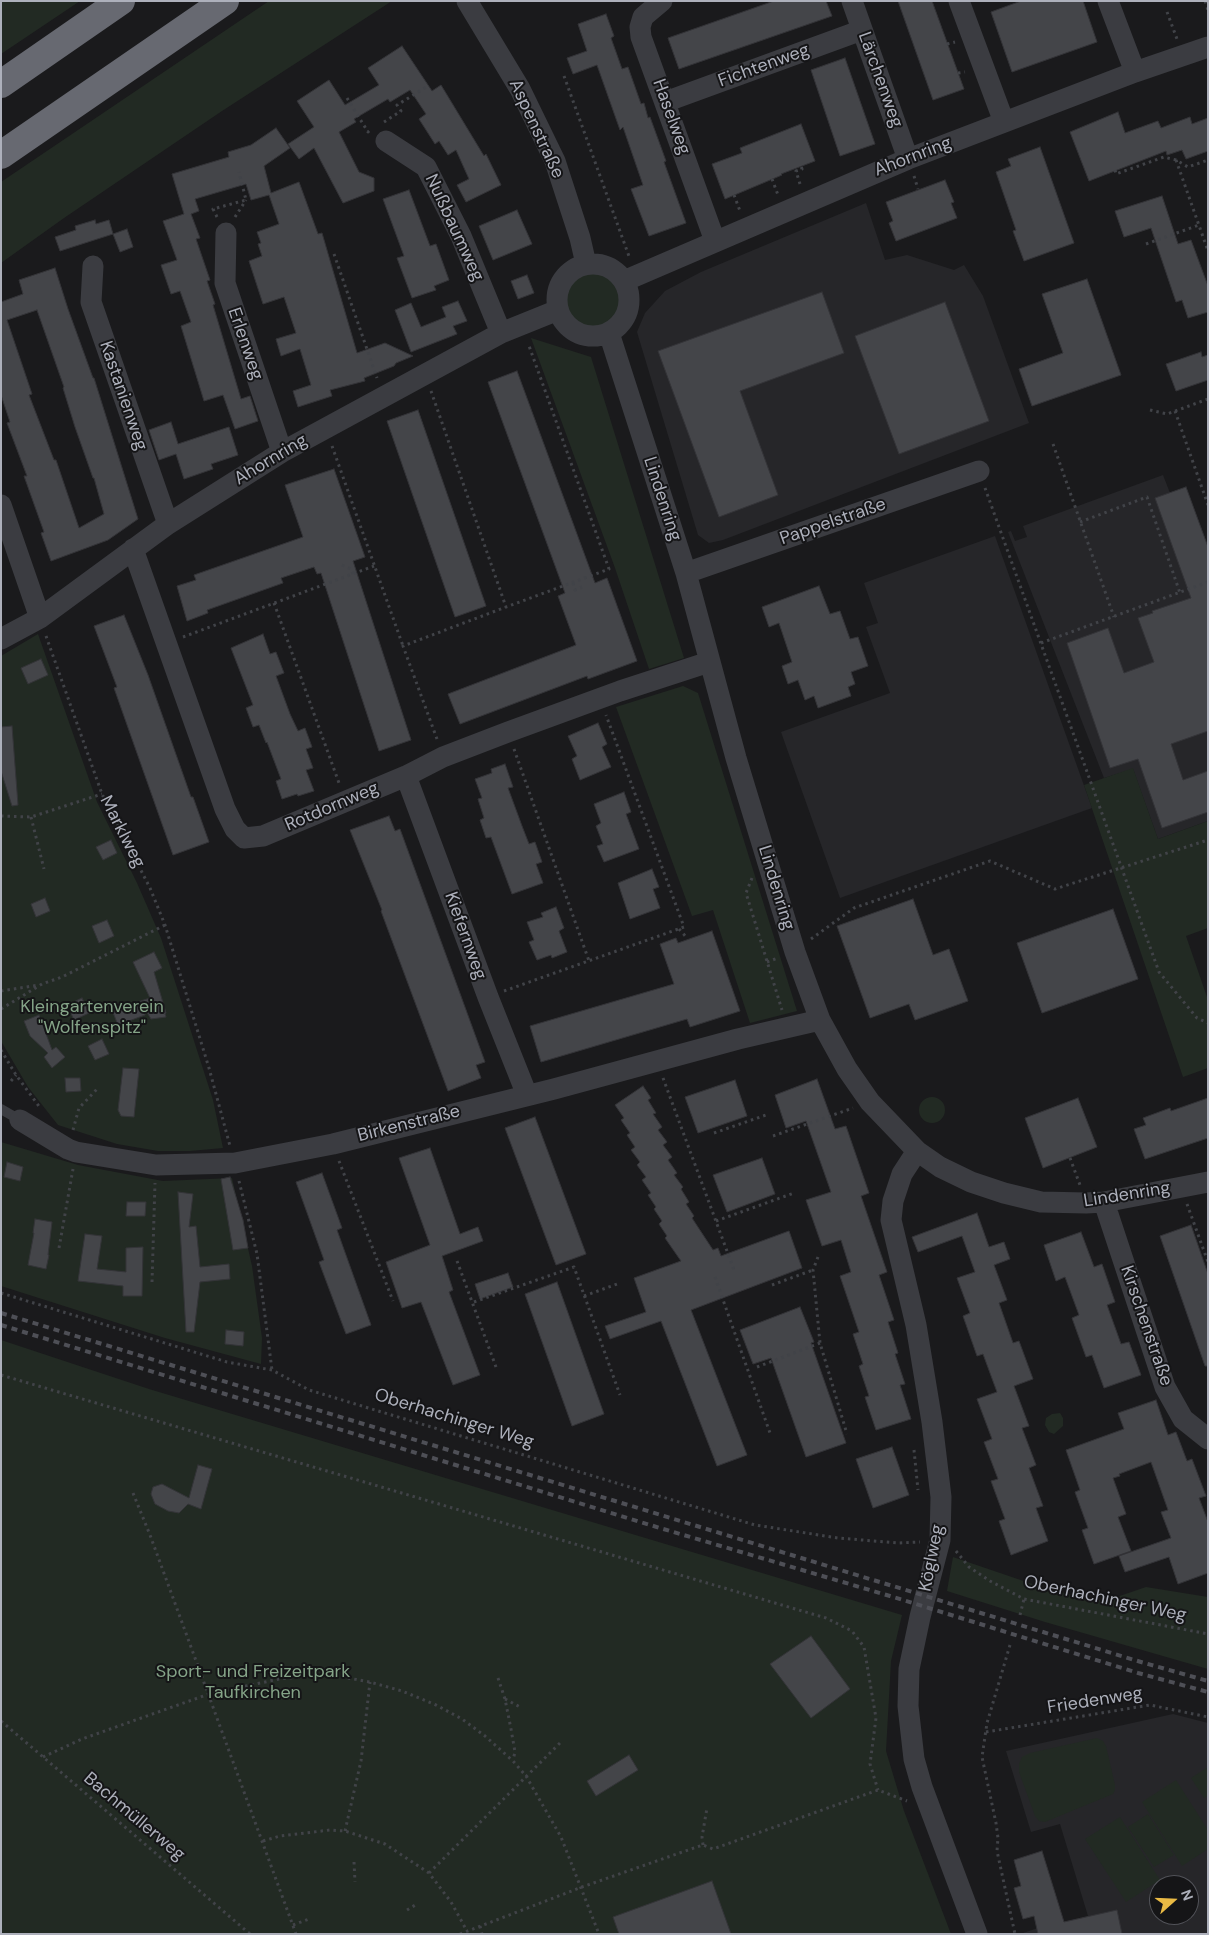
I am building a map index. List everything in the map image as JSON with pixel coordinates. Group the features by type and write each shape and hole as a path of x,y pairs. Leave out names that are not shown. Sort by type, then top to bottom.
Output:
{"highway":[{"path":"1,84 121,1"},
{"path":"1,155 225,1"}],"street":[{"name":"Aspenstraße","path":"467,1 520,89 555,161 580,238 586,264"},
{"name":"Haselweg","path":"662,1 644,17 640,27 641,38 715,241"},
{"name":"Lärchenweg","path":"852,1 908,159"},
{"path":"959,1 1004,122"},
{"path":"1108,1 1134,72"},
{"name":"Fichtenweg","path":"665,102 862,30"},
{"name":"Ahornring","path":"630,278 908,159 1134,72 1208,47"},
{"name":"Nußbaumweg","path":"378,132 426,167 460,236 501,333"},
{"name":"Erlenweg","path":"226,233 225,283 282,452"},
{"path":"586,264 597,264 608,267 630,278 628,310 621,324 609,333 594,337 578,334 566,324 558,310 556,295 562,281 572,270 586,264"},
{"name":"Kastanienweg","path":"93,266 91,302 168,524"},
{"name":"Ahornring","path":"1,639 40,618 168,524 282,452 501,333 558,310"},
{"name":"Lindenring","path":"609,333 686,573 700,620 709,662 795,952 820,1020 847,1069 870,1102 916,1151 940,1168 971,1182 1004,1193 1041,1202 1095,1202 1208,1182"},
{"name":"Pappelstraße","path":"686,573 979,471"},
{"path":"1,505 6,533 40,618"},
{"name":"Rotdornweg","path":"133,549 225,809 235,829 244,838 263,836 406,776 443,757 508,732 600,698 709,662"},
{"name":"Kiefernweg","path":"406,776 527,1095"},
{"name":"Birkenstraße","path":"20,1120 72,1151 156,1164 235,1163 333,1144 738,1039 820,1020"},
{"name":"Köglweg","path":"916,1151 902,1174 893,1200 891,1220 916,1325 932,1422 939,1474 940,1540 909,1669 908,1706 914,1759 922,1787 976,1934"},
{"name":"Kirschenstraße","path":"1095,1202 1165,1386 1183,1419 1208,1439"}],"lane":[{"name":"Birkenstraße","path":"1,1109 20,1120"}],"path":[{"path":"1205,1 1208,10"},
{"path":"1167,12 1182,56"},
{"path":"958,73 964,71"},
{"path":"564,76 630,278"},
{"path":"347,98 368,132 378,132 401,111 397,105 428,86"},
{"path":"1115,170 1116,174 1164,157 1176,160 1188,167 1208,160"},
{"path":"1176,160 1208,251"},
{"path":"796,171 802,169 801,166"},
{"path":"226,233 213,209 246,200 239,172"},
{"path":"1146,244 1199,226"},
{"path":"334,254 384,397"},
{"path":"403,646 609,569 522,325"},
{"path":"425,374 506,607"},
{"path":"1150,410 1167,414 1208,399"},
{"path":"1175,411 1208,504"},
{"path":"326,428 443,757"},
{"path":"1052,444 1114,616"},
{"path":"979,471 1159,972 1197,1018 1208,1024"},
{"path":"1080,522 1147,497 1180,593"},
{"path":"342,565 351,569 353,574"},
{"path":"166,643 374,566"},
{"path":"572,582 575,590 582,587"},
{"path":"1041,643 1208,582"},
{"path":"274,603 346,802"},
{"name":"Marklweg","path":"40,618 102,794 150,888 209,1068 257,1254 272,1370"},
{"path":"488,996 684,927 600,698"},
{"path":"508,732 589,961"},
{"path":"1,816 31,817 102,794"},
{"path":"31,817 44,869"},
{"path":"767,962 795,952 854,908 990,861 1055,889 1208,840"},
{"path":"1,991 42,984 62,977 164,926"},
{"path":"679,929 687,938"},
{"path":"1,1009 42,984"},
{"path":"1,1050 16,1075 46,1115"},
{"path":"657,1061 734,1270"},
{"path":"11,1081 16,1075"},
{"path":"59,1248 79,1108 99,1087"},
{"path":"773,1136 870,1102"},
{"path":"714,1133 766,1115"},
{"path":"333,1144 393,1301"},
{"path":"1070,1158 1095,1202"},
{"path":"152,1282 156,1164"},
{"name":"Lindenring","path":"1181,1187 1208,1262"},
{"path":"716,1221 794,1192"},
{"path":"818,1257 813,1270 820,1343 846,1434"},
{"path":"457,1261 474,1302 496,1367"},
{"path":"474,1302 574,1267 620,1395"},
{"path":"772,1285 813,1270"},
{"path":"715,1277 770,1433"},
{"path":"584,1296 620,1283"},
{"name":"Oberhachinger Weg","path":"1,1293 227,1362 272,1370 309,1390 755,1525 838,1538 906,1542"},
{"path":"757,1366 820,1343"},
{"path":"1,1374 826,1618 852,1631 864,1647 876,1718 870,1764 878,1790"},
{"path":"914,1446 918,1490"},
{"path":"133,1493 209,1694 296,1934"},
{"name":"Oberhachinger Weg","path":"953,1546 969,1567 990,1581 1024,1599 1208,1634"},
{"path":"1020,1615 1024,1599"},
{"path":"1010,1645 986,1732 982,1757 996,1823 997,1851 1015,1934"},
{"path":"42,1757 82,1739 209,1694 252,1684 307,1676 337,1676 370,1682 402,1691 436,1705 462,1719 485,1736 513,1761 526,1776 561,1837 599,1934"},
{"path":"498,1678 505,1699 515,1752 513,1761"},
{"path":"345,1831 361,1761 370,1682"},
{"path":"505,1699 522,1708"},
{"name":"Friedenweg","path":"986,1732 1150,1705 1208,1717"},
{"name":"Bachmüllerweg","path":"1,1721 250,1934"},
{"path":"429,1873 562,1741"},
{"path":"460,1934 582,1887 703,1845 713,1849 878,1790 897,1796 912,1804"},
{"path":"703,1845 702,1837 707,1808"},
{"path":"262,1841 311,1831 345,1831 385,1844 429,1873 451,1902 467,1931"},
{"path":"354,1862 355,1882"},
{"path":"408,1910 417,1904"},
{"path":"293,1924 309,1920"},
{"path":"480,1926 482,1934"}],"shaded area":[{"path":"866,203 885,260 907,255 954,270 964,265 983,296 1029,423 723,540 709,543 698,535 637,332 645,313 665,291 701,272"},
{"path":"1163,475 1170,493 1186,487 1208,547 1208,821 1158,839 1133,769 1104,778 1008,532 1011,531 1015,541 1027,537 1023,526"},
{"path":"995,536 1092,808 840,898 781,732 890,693 866,627 878,623 864,583"},
{"path":"1173,1714 1208,1723 1208,1934 1020,1934 1088,1916 1060,1824 1031,1832 1006,1751"}],"green space":[{"path":"1,1 80,1 1,54"},
{"path":"269,1 392,1 222,111 1,263 1,182"},
{"path":"592,271 607,276 615,284 620,299 615,314 607,322 592,327 577,322 569,314 564,299 569,284 577,276"},
{"path":"531,338 591,357 684,658 649,669 615,568"},
{"name":"Kleingartenverein \"Wolfenspitz\"","path":"38,634 97,802 137,883 161,938 213,1100 223,1148 158,1151 117,1144 58,1125 28,1087 1,1041 1,656"},
{"path":"683,686 698,693 797,1011 750,1023 713,910 692,916 616,707"},
{"path":"1133,768 1158,839 1208,821 1208,928 1186,936 1208,1000 1208,1068 1183,1077 1084,785"},
{"path":"932,1097 941,1101 945,1110 941,1119 932,1123 923,1119 919,1110 923,1101"},
{"path":"1,1142 78,1165 163,1181 232,1178 252,1266 262,1338 261,1364 165,1338 1,1286"},
{"name":"Sport- und Freizeitpark Taufkirchen","path":"1,1340 149,1389 902,1615 891,1661 886,1751 904,1811 951,1934 1,1934"},
{"path":"1060,1413 1063,1418 1063,1426 1054,1434 1049,1432 1045,1425 1046,1418 1052,1414"},
{"path":"953,1557 1050,1590 1105,1601 1146,1587 1208,1597 1208,1669 1045,1622 947,1591"},
{"path":"1097,1738 1103,1741 1106,1746 1115,1785 1113,1794 1045,1822 1039,1821 1035,1816 1019,1772 1019,1764 1022,1757 1030,1753"},
{"path":"1208,1767 1208,1796 1204,1798 1191,1778"},
{"path":"1176,1780 1208,1830 1208,1849 1182,1866 1142,1802"},
{"path":"1148,1814 1174,1855 1154,1867 1128,1827"},
{"path":"1120,1817 1157,1875 1149,1875 1149,1887 1126,1902 1085,1839"}],"building":[{"path":"774,1 826,1 832,16 679,69 668,38"},
{"path":"898,1 932,1 964,89 933,100"},
{"path":"1021,1 1083,1 1097,42 1012,72 991,12"},
{"path":"606,14 614,36 611,38 622,69 628,67 641,104 644,103 648,118 650,117 686,223 649,236 631,189 643,185 623,127 620,130 597,65 573,74 567,58 587,51 578,24"},
{"path":"402,46 432,91 441,85 484,156 486,154 501,185 466,202 457,185 469,179 456,150 448,155 439,141 435,144 419,119 426,114 410,90 390,102 388,99 354,119 356,122 339,132 359,172 374,178 374,191 343,203 314,148 299,159 288,144 314,127 297,101 329,80 345,105 379,85 368,68"},
{"path":"845,58 875,144 840,156 811,70"},
{"path":"1118,112 1125,133 1158,121 1161,128 1190,117 1192,124 1208,118 1208,151 1186,159 1182,150 1167,155 1166,151 1089,181 1070,132"},
{"path":"801,124 815,161 725,199 712,164 742,153 740,148"},
{"path":"276,128 290,148 264,166 271,193 299,182 318,234 322,233 357,353 385,343 413,356 364,378 365,381 330,390 332,396 298,407 293,391 311,385 300,349 281,356 276,339 296,333 284,297 263,304 249,261 262,256 258,244 261,243 257,232 279,224 269,195 251,200 246,184 195,199 199,211 191,214 200,238 196,239 210,280 207,281 215,304 213,305 241,399 250,396 258,421 235,429 223,395 204,401 181,326 191,322 180,291 171,294 161,265 177,260 163,221 184,214 172,174 229,157 228,152 251,145"},
{"path":"1040,147 1074,243 1024,261 1013,231 1016,230 996,172 1011,166 1008,159"},
{"path":"945,180 954,202 951,203 957,218 896,241 889,223 893,221 886,202"},
{"path":"409,190 430,246 436,244 449,280 434,286 436,290 412,298 397,258 404,256 383,199"},
{"path":"1162,196 1178,244 1191,240 1208,286 1208,312 1188,318 1182,300 1176,302 1151,228 1124,237 1115,211"},
{"path":"517,210 532,244 493,260 479,226"},
{"path":"95,220 96,224 109,220 113,234 60,251 55,237 76,230 75,226"},
{"path":"127,229 133,247 120,252 113,234"},
{"path":"55,268 94,378 138,519 108,540 51,561 41,533 44,532 24,476 27,476 7,423 10,422 1,395 1,302 23,294 19,280","holes":["37,310 64,387 75,427 94,478 104,514 79,528 56,460 54,460 29,395 32,394 7,320"]},
{"path":"527,275 534,293 518,299 511,281"},
{"path":"1087,279 1121,375 1032,406 1019,369 1063,353 1042,294"},
{"path":"822,292 844,353 740,391 778,495 719,517 658,351"},
{"path":"458,301 467,321 453,326 457,334 411,352 395,310 411,303 421,327 446,317 442,307"},
{"path":"945,302 989,421 899,454 855,336"},
{"path":"1201,352 1202,357 1208,355 1208,380 1176,391 1166,364"},
{"path":"517,371 595,583 607,578 637,661 588,679 587,676 460,724 448,694 576,645 558,596 565,593 488,382"},
{"path":"418,410 486,606 455,617 387,421"},
{"path":"171,422 178,444 229,427 238,455 211,464 213,469 184,479 176,454 159,460 149,430"},
{"path":"334,469 365,557 353,561 411,740 379,751 321,573 317,574 314,567 281,578 283,583 207,610 208,613 187,621 177,586 196,580 194,575 303,537 285,485"},
{"path":"1186,487 1208,547 1208,731 1171,744 1183,780 1208,771 1208,812 1162,828 1138,759 1110,768 1067,643 1108,628 1124,673 1154,662 1138,618 1153,613 1152,611 1191,598 1155,498"},
{"path":"819,586 830,614 840,611 850,639 858,637 868,666 851,672 855,684 848,687 851,696 818,708 814,696 805,700 798,680 788,684 782,666 792,662 779,623 769,627 762,607"},
{"path":"124,615 209,842 173,855 114,688 117,687 94,626"},
{"path":"263,634 270,654 276,652 284,673 276,676 290,714 298,731 305,728 312,747 306,749 313,768 306,770 314,791 282,799 276,781 281,779 259,725 253,727 246,708 253,705 231,648"},
{"path":"41,659 48,675 28,684 21,668"},
{"path":"598,723 607,744 602,747 611,767 580,780 572,759 577,756 568,736"},
{"path":"12,726 18,805 12,806 1,771 1,727"},
{"path":"505,764 513,787 508,788 522,826 529,844 535,842 542,862 536,864 543,883 512,894 491,837 486,838 480,820 484,818 478,799 482,798 475,779 492,773 491,769"},
{"path":"624,792 631,812 626,814 639,849 604,862 597,846 603,844 596,826 601,823 594,804"},
{"path":"389,816 395,831 400,829 485,1062 476,1065 481,1078 448,1091 382,910 350,830"},
{"path":"111,840 117,853 103,860 96,847"},
{"path":"652,869 659,887 653,889 660,908 630,919 618,883"},
{"path":"45,898 50,911 36,917 31,904"},
{"path":"913,899 933,955 949,949 968,1001 915,1020 909,1004 870,1018 837,926"},
{"path":"556,907 564,928 559,931 567,952 552,958 551,955 537,960 529,942 534,940 527,922 543,917 541,913"},
{"path":"1113,909 1138,979 1042,1013 1017,943"},
{"path":"107,920 114,936 99,943 92,926"},
{"path":"712,931 740,1011 690,1027 687,1019 541,1062 530,1026 674,984 660,944 676,938 678,943"},
{"path":"154,952 162,968 154,972 166,1017 151,1019 145,1009 145,1015 118,1025 112,1010 150,998 133,962"},
{"path":"82,998 89,1013 74,1020 67,1005"},
{"path":"39,1015 52,1050 56,1047 65,1057 52,1068 44,1057 48,1053 30,1036 24,1021"},
{"path":"102,1039 109,1054 95,1060 88,1046"},
{"path":"123,1068 139,1069 134,1117 121,1116 118,1110"},
{"path":"65,1078 80,1078 81,1091 66,1092"},
{"path":"817,1079 835,1129 846,1126 869,1193 861,1196 887,1272 879,1275 894,1320 888,1322 898,1353 895,1354 905,1384 900,1385 911,1419 876,1430 865,1397 869,1396 859,1366 863,1364 853,1334 859,1332 840,1276 851,1272 841,1240 822,1246 806,1200 831,1192 806,1121 786,1128 775,1095"},
{"path":"735,1080 747,1116 698,1133 685,1097"},
{"path":"643,1086 651,1098 648,1100 656,1113 653,1114 662,1127 658,1130 667,1142 663,1145 672,1157 668,1160 677,1173 674,1175 683,1187 681,1189 689,1202 686,1204 694,1216 692,1218 713,1250 718,1248 721,1256 789,1231 802,1268 691,1310 747,1455 717,1466 661,1321 610,1339 605,1326 646,1312 634,1278 681,1261 665,1238 667,1236 659,1224 662,1221 648,1195 651,1193 642,1180 646,1177 637,1165 640,1162 631,1150 635,1147 627,1135 630,1133 621,1120 624,1118 615,1105"},
{"path":"1078,1098 1097,1147 1043,1168 1025,1118"},
{"path":"1208,1098 1208,1138 1145,1159 1134,1129 1146,1125 1143,1118 1170,1108 1171,1111"},
{"path":"535,1117 586,1254 556,1265 505,1128"},
{"path":"430,1148 460,1234 478,1227 483,1241 442,1256 453,1290 449,1292 480,1375 453,1385 421,1302 402,1308 386,1262 430,1245 399,1158"},
{"path":"762,1158 775,1194 727,1212 713,1175"},
{"path":"7,1162 23,1167 20,1181 4,1177"},
{"path":"322,1173 342,1228 337,1230 371,1325 346,1334 319,1262 324,1260 296,1182"},
{"path":"230,1177 243,1220 248,1248 233,1250 221,1179"},
{"path":"178,1192 193,1194 189,1227 196,1226 200,1267 229,1264 230,1279 200,1282 194,1332 186,1332"},
{"path":"127,1202 146,1202 145,1216 126,1216"},
{"path":"977,1213 989,1247 1004,1242 1010,1259 994,1265 1007,1300 999,1303 1013,1343 1019,1341 1033,1379 1014,1386 1029,1426 1022,1428 1036,1465 1029,1468 1043,1506 1036,1508 1048,1541 1011,1555 999,1521 1005,1519 991,1481 998,1479 984,1442 992,1439 977,1399 997,1392 983,1354 977,1356 963,1316 970,1313 957,1278 975,1272 962,1236 918,1252 912,1237"},
{"path":"35,1219 52,1222 46,1269 28,1265"},
{"path":"1191,1225 1208,1274 1208,1366 1205,1366 1160,1236"},
{"path":"1081,1232 1094,1267 1102,1264 1115,1302 1107,1305 1121,1344 1129,1342 1141,1375 1104,1388 1092,1355 1086,1357 1072,1318 1079,1315 1065,1277 1056,1281 1044,1245"},
{"path":"85,1234 102,1236 97,1269 126,1272 126,1248 143,1247 142,1296 123,1296 123,1286 78,1281"},
{"path":"508,1273 513,1287 480,1299 475,1284"},
{"path":"557,1282 604,1414 572,1426 525,1294"},
{"path":"800,1307 814,1342 811,1343 846,1443 806,1457 771,1358 753,1364 740,1330"},
{"path":"226,1330 244,1332 243,1346 225,1344"},
{"path":"1156,1400 1168,1435 1176,1432 1187,1461 1192,1459 1206,1496 1199,1498 1208,1522 1208,1573 1178,1584 1169,1557 1125,1572 1119,1556 1171,1538 1161,1512 1168,1510 1151,1462 1113,1478 1126,1514 1118,1517 1131,1551 1094,1564 1082,1530 1088,1528 1075,1492 1080,1490 1066,1450 1124,1429 1118,1413"},
{"path":"892,1447 909,1495 873,1508 856,1459"},
{"path":"198,1465 212,1469 201,1509 188,1504 179,1513 168,1511 155,1504 151,1494 153,1487 162,1484 189,1498"},
{"path":"811,1636 850,1689 811,1718 770,1664"},
{"path":"629,1755 638,1770 596,1796 587,1781"},
{"path":"1042,1851 1064,1922 1117,1910 1122,1934 1038,1934 1034,1916 1023,1919 1014,1888 1021,1886 1014,1860"},
{"path":"712,1881 731,1934 619,1934 613,1917"}],"railway":[{"path":"1,1313 1208,1681"},
{"path":"1,1325 660,1528 890,1596 1138,1673 1208,1692"}]}
